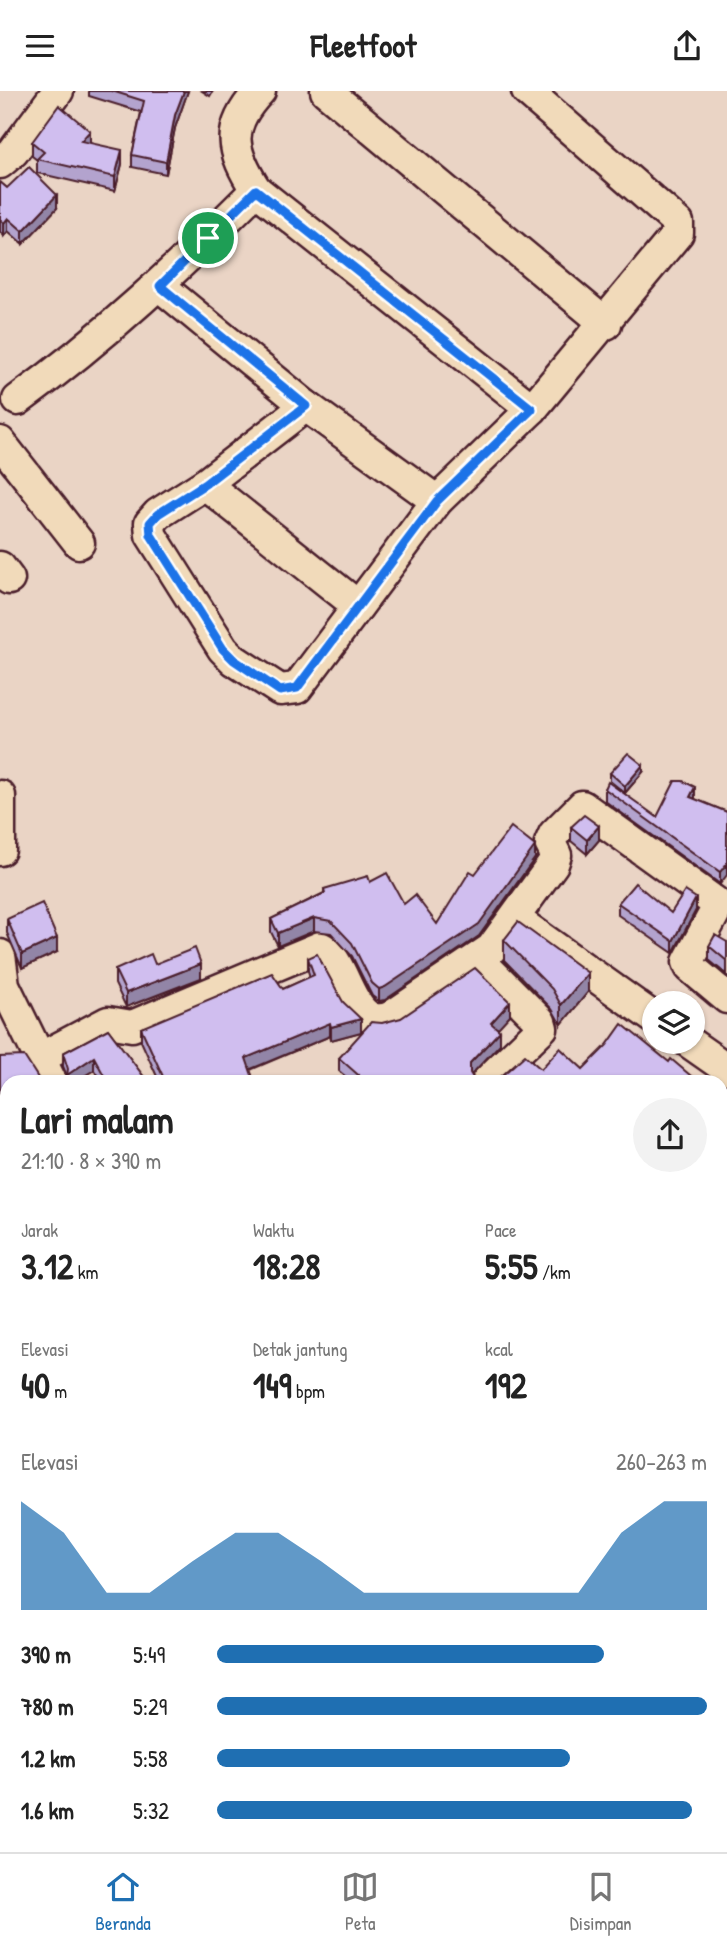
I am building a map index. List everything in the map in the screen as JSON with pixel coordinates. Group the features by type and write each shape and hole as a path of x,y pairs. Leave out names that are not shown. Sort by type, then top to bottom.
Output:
{"street":[{"path":"260,91 244,108 235,135 238,160 256,190 532,409"},
{"path":"326,91 606,324"},
{"path":"306,406 205,484 158,514 150,523 151,535 223,649 234,660 280,691 297,688 437,501 532,409 606,324 678,233 678,223 527,91"},
{"path":"0,163 13,152 55,94"},
{"path":"18,400 80,355 160,286 256,190"},
{"path":"160,286 306,406 437,501"},
{"path":"0,442 79,543"},
{"path":"205,484 358,605"},
{"path":"0,796 0,850"},
{"path":"0,955 10,1034 44,1070 108,1022 132,1026 316,948 324,948 329,954 359,1008 373,1019 384,1020 491,949 555,861 550,843 554,834 579,806 585,806 715,902 715,912 688,962 690,967 727,998"},
{"path":"514,919 642,1010"},
{"path":"478,959 542,1024 538,1034 494,1075"},
{"path":"705,1054 727,1069"}],"building":[{"path":"112,91 184,91 175,115 166,162 132,155 144,101"},
{"path":"59,105 90,131 81,141 122,150 115,177 37,159 44,152 32,142"},
{"path":"29,167 57,195 23,231 8,218 4,223 0,219 0,182 7,188"},
{"path":"628,753 643,765 625,786 610,773"},
{"path":"675,781 683,781 695,787 690,797 727,812 727,863 720,872 605,789 608,782 657,817"},
{"path":"584,815 599,826 587,840 571,827"},
{"path":"511,827 535,846 479,924 385,987 379,989 372,983 352,943 331,921 314,918 278,933 271,919 325,893 324,889 368,876 370,882 387,873 404,904 415,895 437,924 470,871 475,874"},
{"path":"635,883 671,913 685,891 696,898 673,941 618,903"},
{"path":"42,903 57,938 22,954 7,919"},
{"path":"518,922 588,973 561,1005 552,989 504,940"},
{"path":"715,935 727,942 727,961 709,946"},
{"path":"195,948 201,964 126,993 115,970 151,954 155,964"},
{"path":"317,954 343,1002 361,1019 331,1027 330,1023 246,1058 252,1075 162,1075 141,1028 272,973 283,989 314,975 308,958"},
{"path":"475,968 510,1002 491,1023 500,1031 470,1063 471,1075 358,1075 339,1058 371,1022 382,1023 401,1018"},
{"path":"622,1024 642,1040 642,1054 659,1054 669,1062 671,1059 690,1075 503,1075 525,1055 541,1069 560,1048 583,1069 607,1045"},
{"path":"108,1029 142,1075 104,1075 94,1057 67,1075 63,1053"},
{"path":"24,1056 36,1075 0,1075 0,1057"}],"route":[{"path":"256,190 532,409 437,501 297,688 289,691 280,691 234,660 223,649 151,535 150,523 158,514 205,484 306,406 160,286 208,238 256,190"}]}
